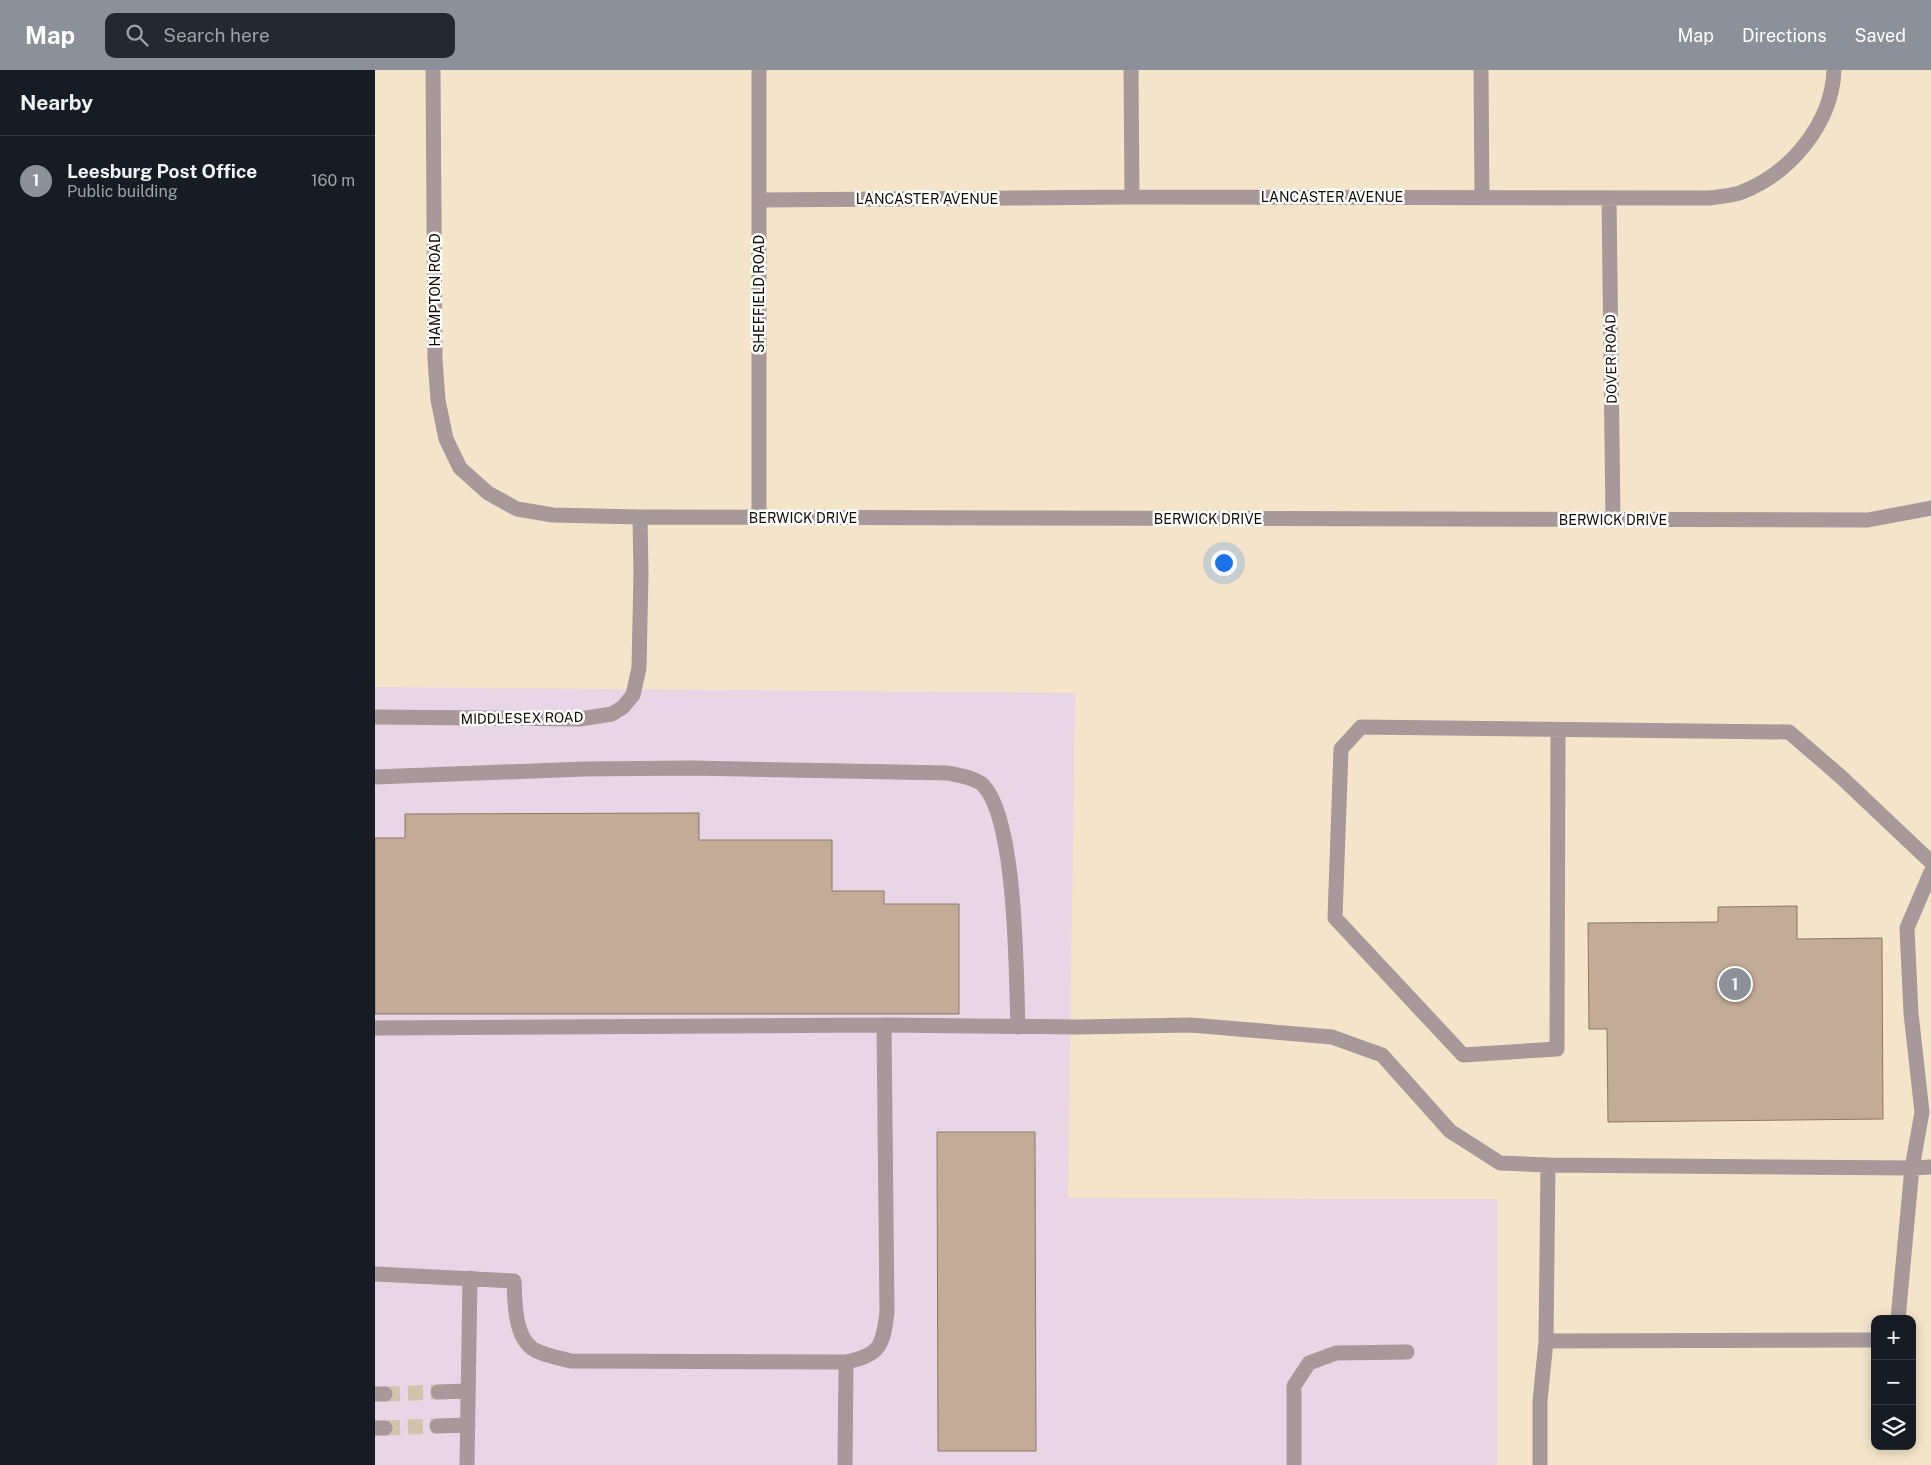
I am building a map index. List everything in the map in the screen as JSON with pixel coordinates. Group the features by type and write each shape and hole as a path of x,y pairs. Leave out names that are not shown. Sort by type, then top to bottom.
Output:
{"street":[{"name":"HAMPTON ROAD","path":"433,70 435,359 438,400 446,439 460,468 488,493"},
{"name":"SHEFFIELD ROAD","path":"759,70 759,517"},
{"path":"1131,70 1132,197"},
{"path":"1481,70 1482,198"},
{"name":"LANCASTER AVENUE","path":"759,200 1132,197 1711,198 1741,193 1771,176 1799,152 1812,136 1831,98 1834,70"},
{"name":"DOVER ROAD","path":"1609,198 1613,520"},
{"name":"BERWICK DRIVE","path":"488,493 517,509 553,515 640,517 1868,520 1931,508"},
{"name":"MIDDLESEX ROAD","path":"375,717 580,718 613,714 623,707 633,695 639,668 640,517"},
{"path":"1558,730 1557,1049 1463,1055 1335,918 1341,749 1361,727 1789,732 1840,776 1931,862"},
{"path":"375,777 585,769 691,768 948,773 966,778 983,785 995,805 1003,825 1012,900 1018,1027"},
{"path":"1898,1315 1912,1168 1922,1112 1911,1013 1907,928 1931,872"},
{"path":"375,1274 514,1281 515,1310 520,1335 535,1351 571,1360 846,1362 864,1358 875,1351 884,1336 887,1312 884,1025"},
{"path":"375,1028 1191,1025 1332,1037 1381,1055 1450,1131 1500,1163 1548,1165 1931,1167"},
{"path":"1541,1465 1540,1400 1546,1340 1548,1165"},
{"path":"467,1465 470,1278"},
{"path":"1546,1340 1871,1340"},
{"path":"1294,1465 1294,1386 1309,1363 1336,1353 1407,1352"},
{"path":"845,1465 846,1362"},
{"path":"438,1392 468,1391"},
{"path":"437,1426 468,1425"}],"shaded area":[{"path":"375,687 1075,693 1068,1198 1497,1199 1497,1465 375,1465"}],"building":[{"path":"699,813 699,840 832,840 832,891 884,891 884,904 959,904 959,1014 375,1014 375,838 405,838 405,814"},
{"path":"1797,906 1797,939 1882,938 1883,1119 1608,1122 1607,1029 1589,1029 1588,923 1718,922 1718,907"},
{"path":"937,1132 1035,1132 1036,1451 938,1451"}],"tunnel":[{"path":"385,1394 438,1392"},
{"path":"385,1428 437,1426"}],"place":[{"name":"Leesburg Post Office","path":"1735,984"}]}
